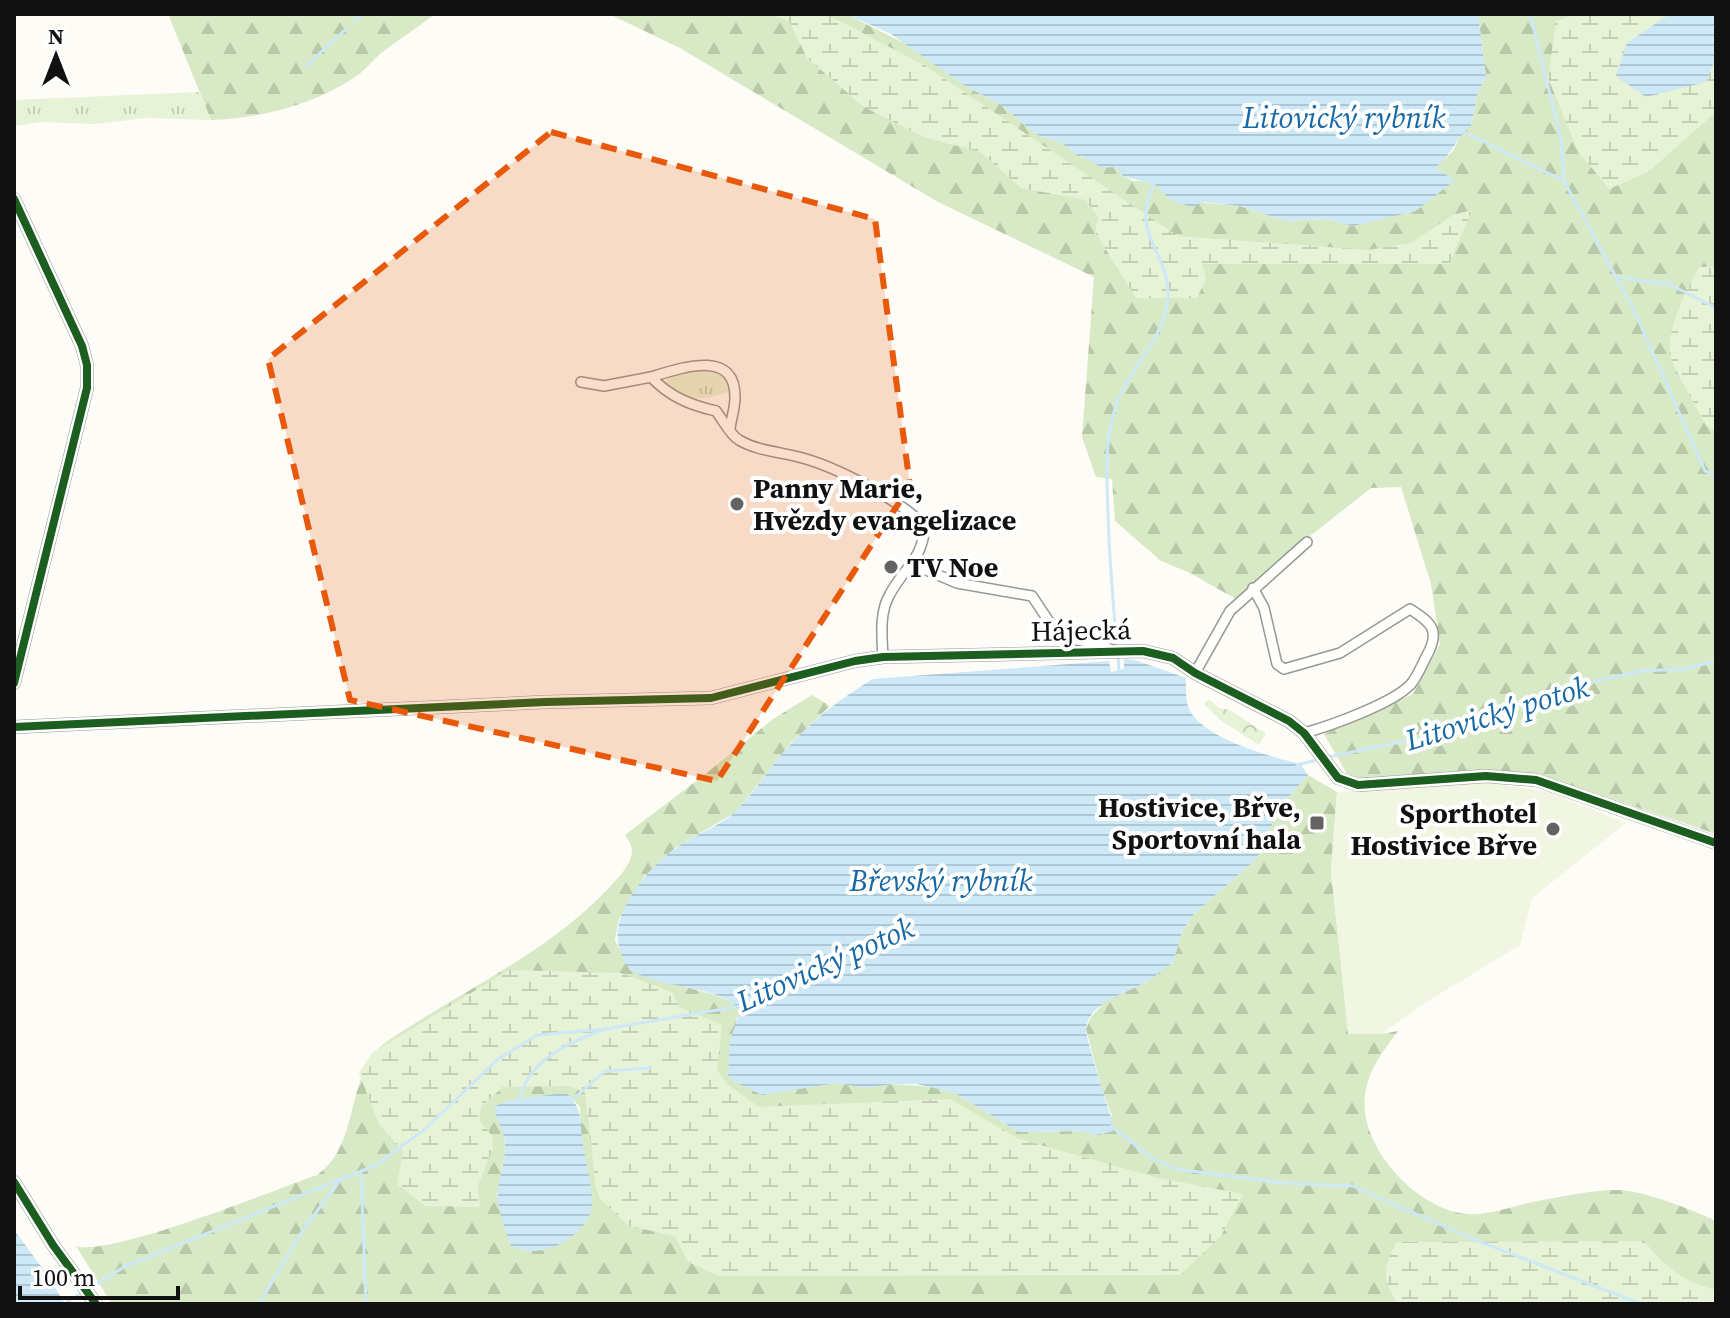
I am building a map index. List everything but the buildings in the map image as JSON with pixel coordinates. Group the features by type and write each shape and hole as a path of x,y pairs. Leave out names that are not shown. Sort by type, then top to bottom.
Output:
{"street":[{"path":"14,199 82,346 87,365 87,388 14,683"},
{"path":"581,382 604,386 706,365 718,366 728,372 733,382 735,398 730,429"},
{"path":"651,377 665,392 692,405 716,411 738,440 764,450 807,459 913,513 925,526 923,545 888,596 882,619 883,657"},
{"path":"1195,673 1230,611 1307,542"},
{"path":"912,564 957,583 1032,596 1054,629 1064,638 1113,650"},
{"path":"1253,588 1264,608 1277,664 1284,669 1340,653 1410,609 1428,620 1434,632 1435,643 1410,685 1330,726 1304,733"},
{"name":"Hájecká","path":"14,727 545,702 711,698 855,661 883,657 1113,650 1159,653 1269,709 1304,733 1338,778 1358,785 1486,776 1536,780 1716,843"},
{"path":"14,1182 53,1245 96,1304"}],"highlighted area":[{"path":"551,132 875,219 910,486 717,781 350,700 268,359"}],"green space":[{"path":"168,14 435,14 380,54 356,77 337,88 284,109 211,120"},
{"path":"609,14 846,14 910,46 964,85 1000,104 1037,135 1063,143 1078,156 1116,167 1123,176 1133,181 1144,181 1160,188 1171,200 1240,206 1286,221 1327,219 1353,226 1455,180 1435,168 1453,151 1463,131 1471,126 1478,92 1486,77 1478,14 1670,14 1716,57 1716,834 1538,774 1488,772 1360,780 1347,774 1324,734 1413,694 1440,644 1431,584 1401,487 1371,488 1236,599 1161,561 1115,521 1112,479 1096,477 1082,437 1094,277 938,202 680,48"},
{"path":"768,14 826,14 924,65 1178,236 1368,250 1411,243 1453,215 1472,210 1449,264 1202,264 1206,279 1197,298 1136,298 1095,232 1098,217 1086,200 1021,188 980,152 924,137 864,107 807,58 789,21"},
{"path":"1578,14 1716,14 1716,112 1648,172 1609,189 1578,151 1548,78 1556,21"},
{"path":"199,92 211,120 146,118 95,124 43,122 14,126 14,100"},
{"path":"1699,267 1716,267 1716,432 1706,425 1671,357 1674,323"},
{"path":"710,367 727,379 733,400 727,392 711,397 689,398 667,386 666,378 674,373"},
{"path":"812,695 830,706 790,744 736,812 675,848 644,877 619,919 615,940 630,970 735,1003 740,1011 736,1020 805,1088 837,1083 866,1088 893,1084 934,1087 955,1093 1019,1132 1079,1131 1099,1135 1112,1115 1086,1029 1091,1017 1107,1000 1145,983 1173,963 1182,931 1194,914 1254,861 1277,810 1308,775 1337,792 1331,871 1349,1034 1398,1031 1373,1069 1365,1095 1365,1115 1381,1154 1411,1188 1429,1201 1467,1214 1491,1212 1575,1194 1618,1190 1653,1197 1716,1221 1716,1304 112,1304 76,1246 95,1247 156,1232 317,1175 339,1149 360,1081 379,1048 536,949 584,912 617,879 629,862 632,848 625,835 773,719","holes":["568,1094 580,1107 583,1224 567,1239 551,1246 511,1246 497,1195 505,1153 504,1127 515,1101"]},
{"path":"1209,699 1219,708 1229,710 1266,733 1259,745 1220,720 1204,704"},
{"path":"1487,782 1548,792 1626,823 1532,898 1520,945 1428,1001 1381,1034 1348,1034 1331,871 1337,792"},
{"path":"509,970 621,973 672,992 679,1007 722,1025 717,1070 727,1084 759,1107 950,1099 1019,1139 1158,1178 1243,1194 1221,1236 1180,1275 719,1276 688,1262 675,1236 629,1226 600,1199 596,1188 585,1093 569,1086 503,1087 481,1106 479,1120 492,1136 493,1148 478,1185 480,1207 425,1206 397,1184 403,1151 379,1124 359,1073 372,1053"},
{"path":"1644,1241 1676,1272 1716,1290 1716,1304 1399,1304 1387,1281 1389,1258 1397,1242"}],"water":[{"name":"Litovický rybník","path":"846,14 1478,14 1486,77 1478,92 1471,126 1435,168 1455,180 1416,211 1353,226 1327,219 1286,221 1240,206 1204,202 1191,207 1171,200 1155,185 1123,176 1116,167 1103,168 1078,156 1062,143 1037,135 1000,104 962,84 891,34"},
{"path":"1670,14 1716,14 1716,57 1706,82 1646,97 1616,76 1627,43"},
{"name":"Břevský rybník","path":"1124,659 1186,678 1189,709 1208,729 1238,745 1300,764 1308,775 1277,810 1264,846 1254,861 1194,914 1182,931 1173,963 1146,982 1108,1000 1088,1020 1088,1041 1113,1131 1099,1135 1079,1131 1019,1132 955,1093 917,1084 866,1088 837,1083 762,1095 733,1081 728,1075 730,1041 740,1011 732,1003 720,996 641,975 626,964 618,939 619,924 632,894 653,868 676,848 732,815 801,734 830,708 873,679 1109,661 1111,672 1124,669"},
{"path":"568,1094 579,1113 592,1202 586,1222 570,1238 539,1251 524,1250 511,1246 500,1212 498,1191 505,1147 494,1106 512,1100"},
{"path":"14,1230 46,1273 65,1304 14,1304"}],"waterway":[{"path":"354,22 362,14"},
{"name":"Litovický potok","path":"1530,14 1561,138 1564,181 1616,277 1671,285 1716,308"},
{"path":"306,66 346,29"},
{"name":"Litovický potok","path":"1460,130 1564,181"},
{"path":"1117,647 1109,546 1108,447 1120,396 1157,333 1167,306 1165,273 1146,219 1147,203 1154,184"},
{"path":"1616,278 1632,306 1705,471 1716,475"},
{"path":"1118,655 1119,671"},
{"name":"Litovický potok","path":"1328,757 1450,732 1565,688 1642,671 1683,669 1716,661"},
{"name":"Litovický potok","path":"1297,765 1321,759"},
{"name":"Litovický potok","path":"64,1304 124,1267 374,1166 424,1130 497,1060 537,1035 605,1029 741,1006"},
{"path":"519,1100 523,1087 539,1065 562,1048 600,1031"},
{"path":"571,1101 605,1071 651,1068"},
{"path":"1111,1126 1152,1158 1176,1169 1283,1183 1353,1186 1473,1239 1641,1304"},
{"path":"361,1172 366,1304"},
{"path":"259,1304 303,1230 340,1180"}],"cycle path":[{"path":"14,199 82,346 87,365 87,388 14,683"},
{"path":"14,727 545,702 711,698 855,661 883,657 1143,651 1173,658 1195,673 1289,721 1304,733 1338,778 1358,785 1486,776 1536,780 1716,843"},
{"path":"14,1182 53,1245 96,1304"}],"place":[{"name":"Panny Marie, Hvězdy evangelizace","path":"737,504"},
{"name":"TV Noe","path":"891,567"},
{"name":"Hostivice, Břve, Sportovní hala","path":"1317,823"},
{"name":"Sporthotel Hostivice Břve","path":"1553,829"}]}
